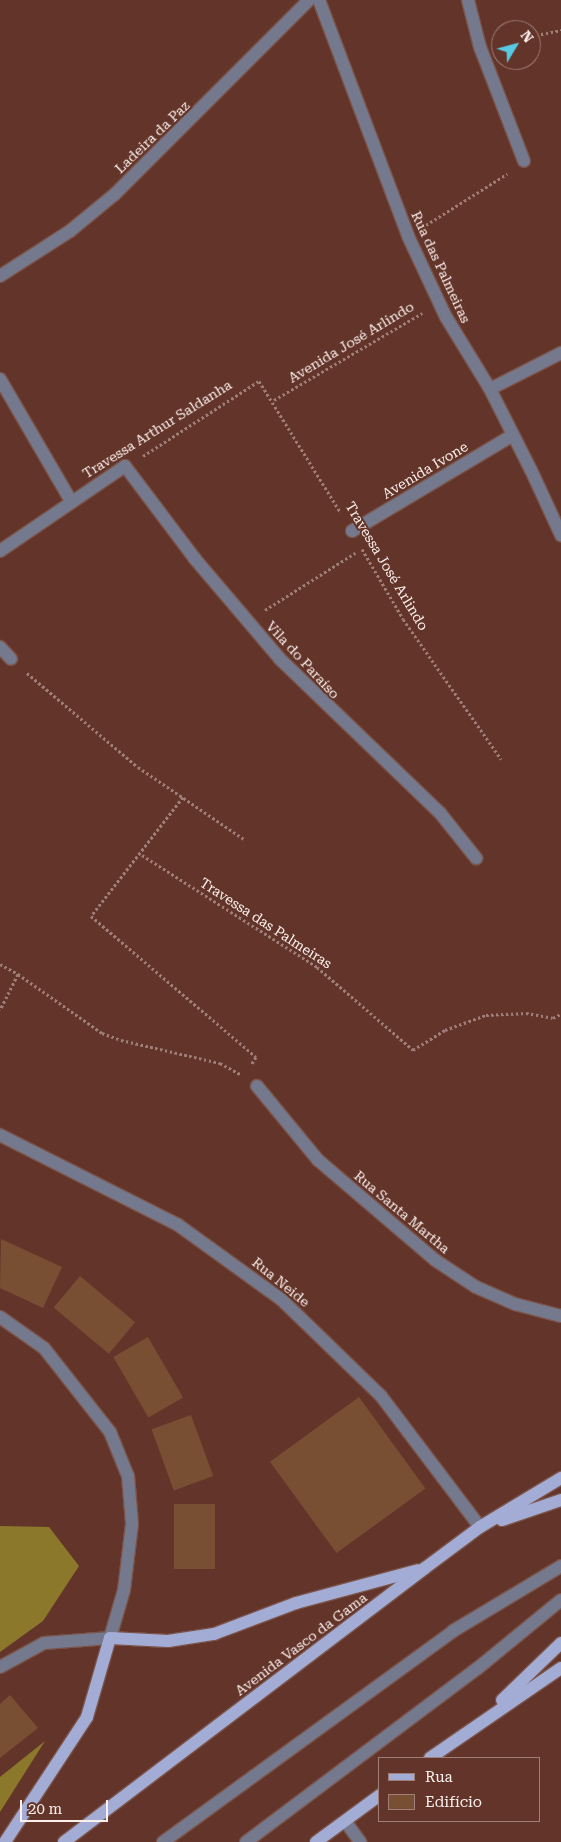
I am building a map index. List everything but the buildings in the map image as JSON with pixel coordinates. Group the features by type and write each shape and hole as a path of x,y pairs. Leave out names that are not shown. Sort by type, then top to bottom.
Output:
{"main road":[{"name":"Avenida Vasco da Gama","path":"64,1842 480,1527 561,1478"},
{"path":"480,1527 561,1500"},
{"path":"5,1842 87,1717 110,1638 168,1642 214,1634 296,1603 425,1568"},
{"path":"483,1720 561,1643"},
{"path":"431,1757 561,1668"},
{"path":"316,1842 378,1796"}],"street":[{"name":"Ladeira da Paz","path":"0,276 70,231 115,194 309,0"},
{"name":"Rua das Palmeiras","path":"319,0 408,236 439,302 490,389 561,535"},
{"path":"468,0 480,46 524,161"},
{"path":"490,389 561,354"},
{"path":"0,379 70,501"},
{"name":"Avenida Ivone","path":"352,531 513,435"},
{"name":"Travessa Arthur Saldanha","path":"0,551 70,501 125,466"},
{"name":"Vila do Paraíso","path":"125,466 247,621 331,711 440,813 476,858"},
{"path":"0,647 11,659"},
{"name":"Rua Santa Martha","path":"257,1086 318,1160 435,1260 476,1287 515,1304 561,1316"},
{"name":"Rua Neide","path":"0,1136 178,1225 282,1300 381,1396 480,1527"},
{"path":"0,1318 44,1348 81,1391 110,1432 128,1476 132,1524 124,1590 110,1638 44,1643 0,1667"},
{"path":"162,1842 453,1631 561,1566"},
{"path":"246,1842 478,1668 561,1600"},
{"path":"345,1821 360,1842"}],"path":[{"path":"541,34 561,30"},
{"path":"408,236 524,161"},
{"name":"Avenida José Arlindo","path":"274,400 439,302"},
{"name":"Travessa José Arlindo","path":"259,382 274,400 403,619 501,759"},
{"name":"Travessa Arthur Saldanha","path":"125,466 259,382"},
{"path":"247,621 362,549"},
{"path":"11,659 138,767 244,839"},
{"path":"0,964 18,974 102,1032 120,1040 213,1060 243,1076 256,1057 91,916 142,855 183,797"},
{"name":"Travessa das Palmeiras","path":"142,855 317,967 412,1050 445,1030 486,1015 561,1014"},
{"path":"0,1010 18,974"}],"shaded area":[{"path":"0,1526 49,1527 79,1566 43,1621 0,1652"},
{"path":"45,1741 0,1812 0,1777"}]}
